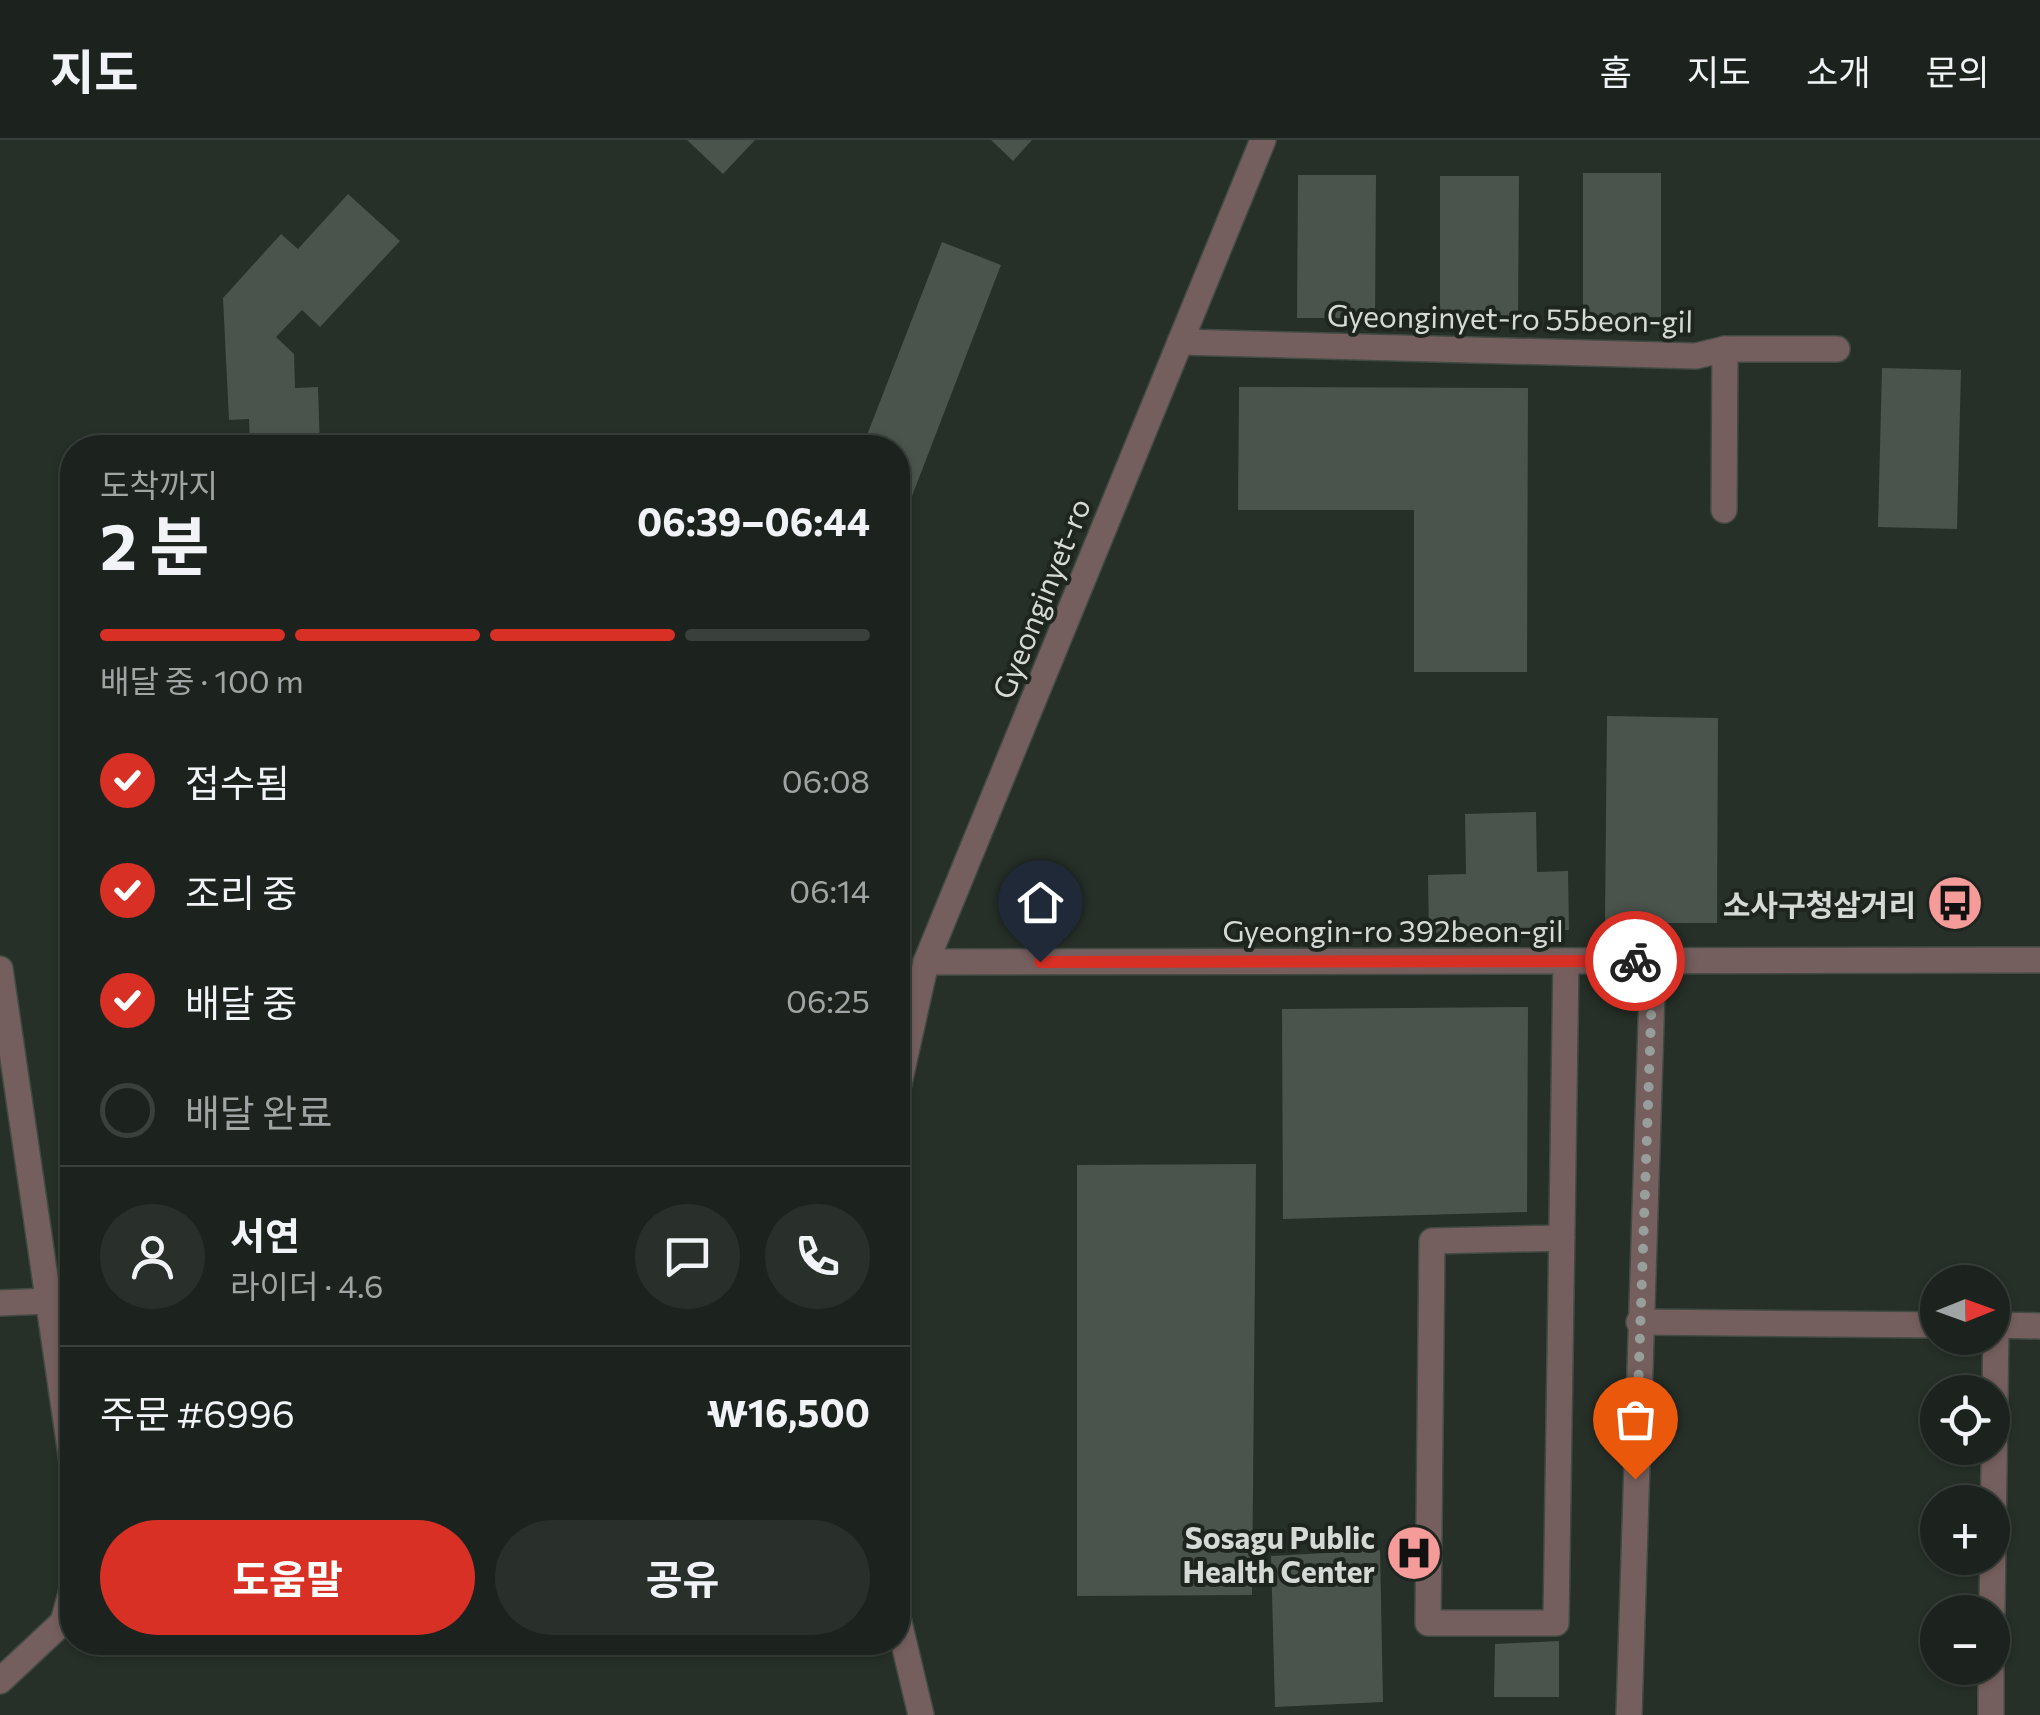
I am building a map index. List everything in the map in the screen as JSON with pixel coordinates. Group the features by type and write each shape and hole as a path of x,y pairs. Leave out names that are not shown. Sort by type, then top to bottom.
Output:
{"street":[{"name":"Gyeonginyet-ro","path":"910,1034 926,962 1263,140"},
{"name":"Gyeonginyet-ro 55beon-gil","path":"1180,342 1696,356 1726,349 1838,349"},
{"path":"1724,510 1726,349"},
{"name":"Gyeongin-ro 392beon-gil","path":"926,962 2040,960"},
{"path":"1562,1238 1432,1240 1428,1623 1556,1623 1562,1238 1566,961"},
{"path":"1629,1715 1653,961"},
{"path":"0,969 60,1300 0,1302"},
{"path":"1639,1322 1920,1325"},
{"path":"2010,1325 2040,1326"},
{"path":"1992,1595 1994,1355"},
{"path":"0,1681 60,1626"},
{"path":"907,1655 921,1715"},
{"path":"1991,1715 1992,1685"}],"building":[{"path":"687,140 755,140 723,174"},
{"path":"991,140 1032,140 1013,161"},
{"path":"1583,173 1661,173 1661,317 1583,316"},
{"path":"1298,175 1376,175 1375,318 1297,318"},
{"path":"1440,176 1519,176 1518,319 1440,319"},
{"path":"348,194 400,241 320,327 302,310 276,337 294,354 295,388 318,387 320,435 250,435 249,419 229,420 223,298 281,234 298,249"},
{"path":"942,242 1001,265 912,496 910,435 867,435"},
{"path":"1882,368 1961,370 1957,529 1878,527"},
{"path":"1239,387 1528,388 1527,672 1414,672 1414,510 1238,510"},
{"path":"1607,716 1718,718 1717,923 1605,923"},
{"path":"1536,812 1537,872 1568,871 1569,930 1429,933 1428,875 1466,874 1465,814"},
{"path":"1528,1007 1527,1212 1283,1219 1282,1009"},
{"path":"1256,1164 1252,1595 1077,1596 1077,1165"},
{"path":"1380,1550 1383,1702 1275,1707 1271,1556"},
{"path":"1559,1641 1559,1697 1494,1697 1495,1644"}],"way so far":[{"path":"1635,961 1653,961 1635,1479"}],"place":[{"name":"소사구청삼거리","path":"1955,903"},
{"name":"Sosagu Public Health Center","path":"1414,1553"}],"route":[{"path":"1040,962 1635,961"}]}
